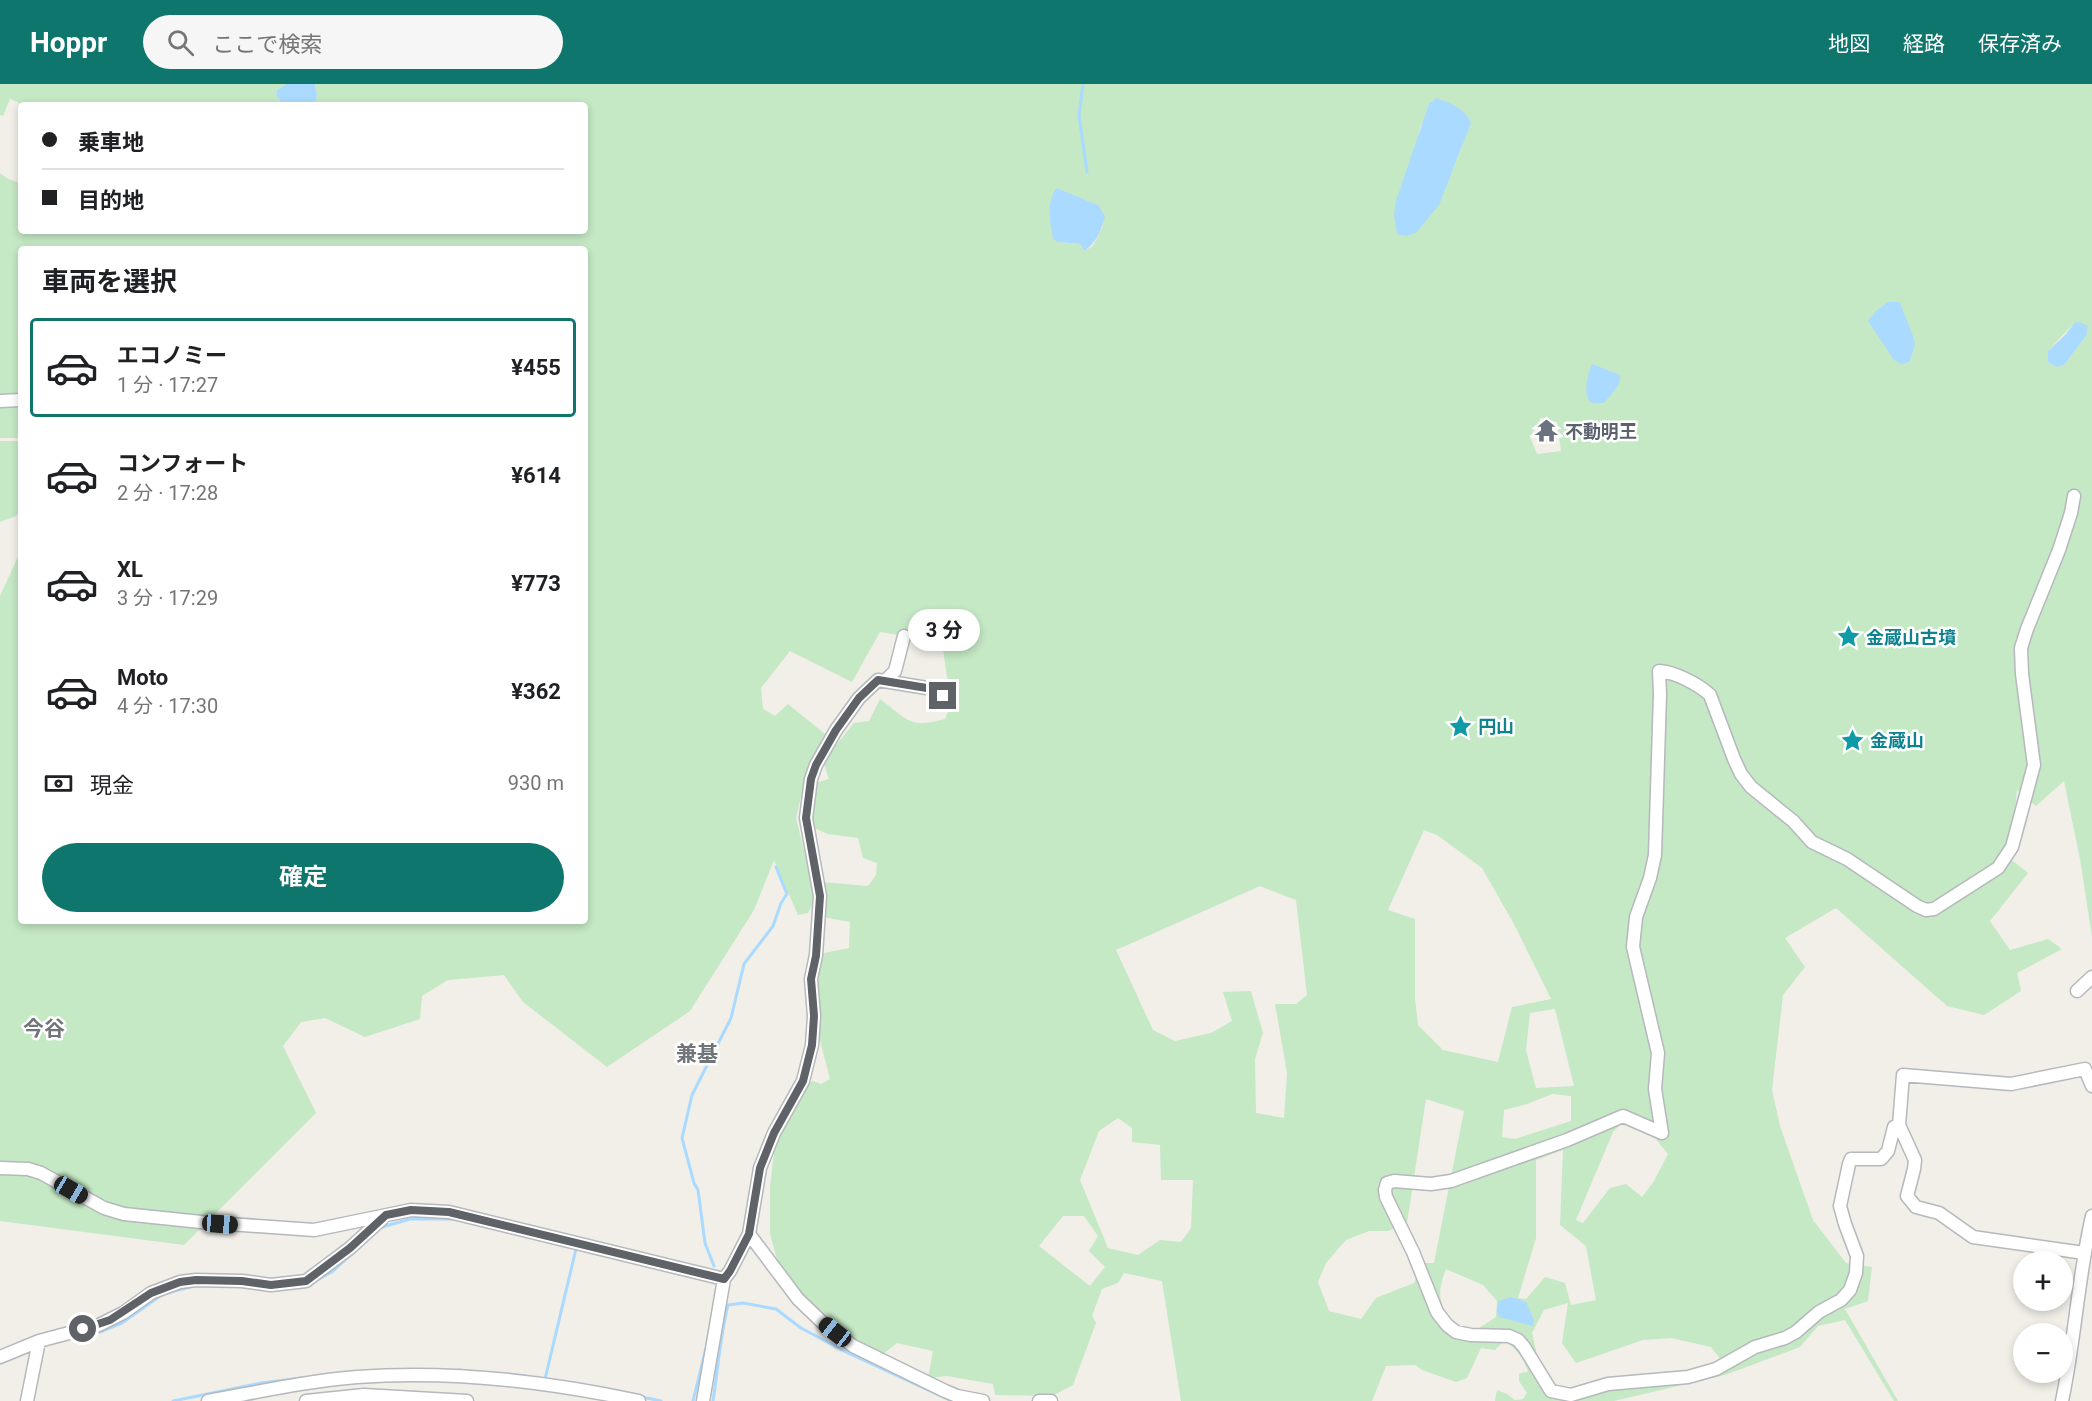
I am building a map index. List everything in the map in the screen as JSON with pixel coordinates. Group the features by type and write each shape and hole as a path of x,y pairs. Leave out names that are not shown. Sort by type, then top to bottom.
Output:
{"street":[{"path":"0,401 18,400"},
{"path":"1899,1125 1894,1127 1888,1151 1881,1159 1851,1159 1849,1164 1840,1206 1857,1256 1856,1273 1850,1290 1841,1300 1819,1312 1796,1332 1785,1338 1755,1347 1716,1369 1688,1377 1608,1384 1571,1395 1551,1391 1518,1340 1509,1336 1470,1335 1456,1332 1447,1325 1437,1312 1399,1221 1389,1206 1385,1190 1387,1184 1394,1181 1431,1184 1451,1181 1567,1140 1623,1116 1662,1133 1655,1089 1658,1053 1633,947 1636,917 1650,878 1655,855 1659,671 1666,671 1710,695 1734,759 1741,774 1751,787 1793,821 1812,842 1847,859 1917,906 1926,910 1934,909 1998,868 2012,847 2034,765 2022,674 2021,648 2059,550 2074,496"},
{"path":"886,680 895,671 904,636"},
{"path":"703,1401 724,1279 749,1234 760,1168 774,1133 803,1081 813,1034 811,979 817,945 820,896 806,818 811,779 816,765 836,730 859,698 878,680 939,690 943,696"},
{"path":"2077,991 2092,977"},
{"path":"2087,1250 1973,1237 1939,1213 1916,1207 1907,1196 1915,1160 1899,1125 1903,1075 2011,1084 2085,1069 2092,1086"},
{"path":"0,1168 28,1168 104,1208 124,1214 314,1230 411,1210 449,1212 724,1279"},
{"path":"0,1357 39,1341 99,1325 123,1313 151,1293 180,1282 242,1281 271,1285 306,1281 350,1248 386,1215"},
{"path":"2062,1401 2092,1216"},
{"path":"749,1234 798,1299 844,1340 945,1391 983,1401"},
{"path":"27,1401 39,1341"},
{"path":"208,1401 356,1377 439,1375 562,1385 639,1401"},
{"path":"306,1401 364,1395 392,1399 467,1401"},
{"path":"1039,1401 1051,1401"}],"green space":[{"path":"0,84 286,84 277,90 276,95 281,102 18,102 10,99 3,116 0,115"},
{"path":"315,84 2092,84 2092,937 2080,859 2064,781 2036,806 2017,790 2014,820 2003,853 2028,873 1990,921 2010,950 2048,939 2062,949 2017,973 2021,991 1984,1015 1947,1006 1836,908 1785,938 1805,967 1783,995 1772,1090 1780,1126 1813,1220 1846,1263 1872,1267 1868,1301 1845,1309 1898,1401 1894,1401 1845,1320 1818,1326 1800,1347 1725,1375 1614,1401 1495,1401 1497,1390 1515,1400 1523,1399 1527,1393 1519,1381 1519,1374 1528,1371 1526,1366 1516,1350 1504,1341 1495,1350 1481,1348 1467,1378 1456,1382 1422,1370 1415,1365 1386,1366 1372,1401 1181,1401 1162,1281 1124,1273 1118,1283 1102,1289 1092,1316 1096,1323 1073,1385 1052,1396 995,1395 993,1384 947,1376 928,1378 933,1351 897,1343 883,1354 855,1339 828,1315 812,1307 793,1286 777,1259 770,1234 770,1187 775,1145 805,1085 813,1081 821,1084 830,1079 818,1033 819,954 849,948 850,922 823,917 822,882 868,886 876,875 877,863 863,858 858,838 828,834 816,829 812,818 815,783 829,779 823,761 854,723 869,721 880,699 916,723 945,719 951,705 942,642 880,632 852,682 790,651 761,688 763,709 775,716 788,704 825,734 806,775 796,818 816,899 808,913 798,915 774,860 754,910 690,1011 607,1067 523,1002 504,975 448,980 422,996 420,1019 365,1037 325,1018 301,1022 283,1046 316,1113 184,1245 0,1221 0,596 18,557 18,924 588,924 588,246 18,246 18,438 0,438 0,173 18,182 18,234 588,234 588,102 316,102","holes":["1421,125 1463,144 1451,174 1412,159","1057,188 1098,205 1103,226 1093,246 1084,251 1080,244 1058,242","1904,316 1915,341 1910,362 1905,363 1894,359 1885,344","2074,323 2086,336 2064,365 2048,351","1541,418 1557,422 1561,451 1537,454 1530,437","1424,830 1437,835 1482,868 1514,924 1551,999 1512,1007 1498,1062 1443,1050 1418,1025 1415,999 1415,919 1388,910","1260,886 1296,900 1307,995 1296,1004 1275,1004 1287,1073 1284,1118 1256,1113 1255,1059 1263,1033 1251,991 1223,992 1232,1021 1211,1033 1175,1041 1153,1030 1116,950","1555,1009 1574,1086 1536,1088 1526,1050 1530,1013","1552,1094 1571,1096 1571,1121 1515,1139 1502,1137 1504,1110","1426,1099 1464,1111 1434,1263 1421,1263 1414,1283 1376,1298 1361,1319 1329,1311 1318,1282 1326,1263 1346,1240 1369,1231 1388,1231 1407,1223","1118,1118 1132,1128 1132,1142 1160,1145 1161,1180 1193,1180 1191,1228 1181,1242 1160,1240 1138,1255 1108,1248 1080,1180 1099,1131","1622,1123 1655,1138 1668,1154 1654,1181 1642,1197 1626,1184 1610,1188 1583,1223 1576,1220 1613,1132","1563,1150 1560,1225 1586,1246 1596,1300 1571,1305 1565,1283 1545,1277 1526,1299 1518,1298 1536,1238 1536,1160","1063,1216 1084,1216 1098,1236 1089,1251 1105,1267 1090,1286 1039,1246","1446,1269 1483,1285 1497,1301 1496,1317 1476,1330 1454,1326 1442,1305 1441,1286","1568,1303 1562,1343 1576,1363 1643,1340 1671,1338 1711,1347 1722,1361 1702,1370 1564,1393 1548,1384 1540,1369 1532,1333 1544,1310"]},
{"path":"0,441 18,441 18,514 0,522"}],"water":[{"path":"286,84 315,84 316,102 281,102 276,95 277,90"},
{"path":"1436,98 1461,110 1471,123 1439,205 1416,233 1406,236 1397,234 1394,215 1396,201 1429,104"},
{"path":"1057,188 1098,205 1105,216 1098,236 1084,251 1080,244 1058,242 1053,239 1050,205"},
{"path":"1888,302 1900,302 1913,335 1915,343 1910,362 1902,364 1894,360 1868,321"},
{"path":"2079,322 2088,326 2086,336 2064,365 2057,367 2048,362 2048,351 2074,323"},
{"path":"1592,364 1620,375 1617,386 1604,403 1593,403 1587,396 1587,379"},
{"path":"1511,1297 1526,1302 1534,1320 1533,1326 1499,1317 1497,1310 1499,1301"}],"waterway":[{"path":"1083,84 1079,115 1087,172"},
{"path":"714,1266 705,1243 698,1190 682,1138 692,1095 731,1018 744,964 773,926 781,903 787,894 776,867"},
{"path":"379,1228 410,1219 455,1219"},
{"path":"315,1281 332,1272 357,1249"},
{"path":"545,1379 576,1249 579,1249"},
{"path":"94,1331 100,1332 122,1323 163,1294 190,1287"},
{"path":"713,1401 728,1305 743,1303 776,1309 801,1328 848,1353 952,1401"},
{"path":"693,1401 708,1340"},
{"path":"458,1370 481,1372"},
{"path":"509,1374 526,1376"},
{"path":"173,1401 261,1383 302,1378"},
{"path":"642,1397 661,1401"}],"place":[{"name":"不動明王","path":"1547,431"},
{"name":"金蔵山古墳","path":"1848,637"},
{"name":"円山","path":"1460,726"},
{"name":"金蔵山","path":"1852,740"}],"district":[{"name":"今谷","path":"44,1029"},
{"name":"兼基","path":"697,1054"}],"route":[{"path":"83,1329 110,1320 151,1293 180,1282 242,1281 271,1285 306,1281 350,1248 386,1215 411,1210 449,1212 724,1279 749,1234 760,1168 774,1133 803,1081 812,1045 814,1016 811,979 816,956 820,896 806,818 807,798 816,765 836,730 859,698 878,680 939,690 943,696"}]}
